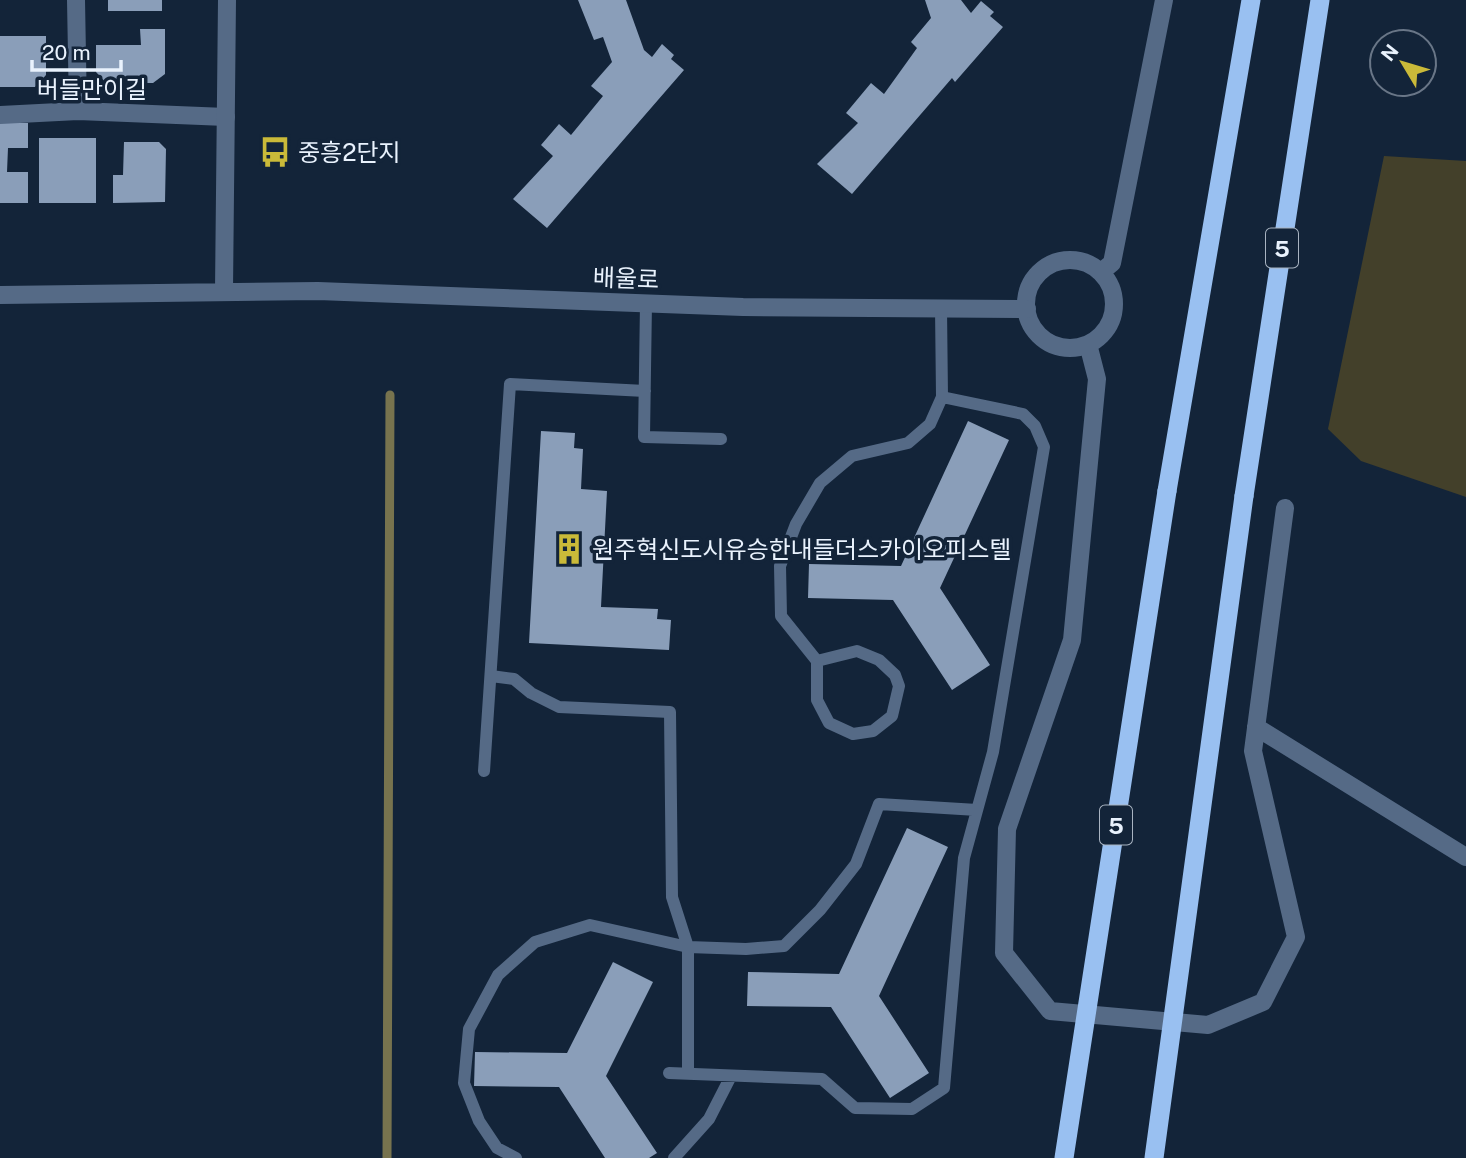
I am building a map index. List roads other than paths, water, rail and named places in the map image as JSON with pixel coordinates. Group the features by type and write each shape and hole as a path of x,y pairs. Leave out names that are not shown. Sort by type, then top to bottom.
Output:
{"highway":[{"name":"5","path":"1064,1158 1167,491 1251,0"},
{"name":"5","path":"1154,1158 1244,496 1320,0"}],"street":[{"path":"76,0 78,111"},
{"path":"224,290 227,0"},
{"path":"1101,272 1112,263 1164,0"},
{"name":"버들만이길","path":"0,115 78,111 226,117"},
{"path":"1076,260 1101,272 1112,290 1113,311 1100,336 1088,344 1073,348 1044,340 1034,329 1027,309 1030,285 1049,265 1076,260"},
{"name":"배울로","path":"0,295 224,290 646,303 1027,309"},
{"path":"1088,344 1097,379 1072,640 1007,829 1004,953 1050,1011 1208,1025 1262,1002 1296,937 1253,751 1285,508"},
{"path":"1256,727 1466,857"}],"lane":[{"path":"646,303 644,437 721,439"},
{"path":"817,661 857,651 878,660 895,675 899,686 892,716 873,731 853,734 830,723 817,700 817,661 781,616 780,566 796,524 820,483 852,456 908,443 930,424 942,397 941,308"},
{"path":"484,771 510,384 645,391"},
{"path":"669,1073 822,1079 855,1108 912,1109 944,1088 964,858 993,751 1044,447 1035,426 1023,414 942,397"},
{"path":"491,676 514,679 531,694 559,707 670,712 672,897 688,947 688,1074"},
{"path":"516,1158 497,1147 479,1121 464,1083 469,1029 498,975 535,942 590,925 688,947 746,949 784,946 820,910 856,864 879,804 977,810"},
{"path":"674,1158 709,1119 731,1076"}],"waterway":[{"path":"387,1158 390,395"}],"place":[{"name":"중흥2단지","path":"275,152"},
{"name":"원주혁신도시유승한내들더스카이오피스텔","path":"569,549"}]}
